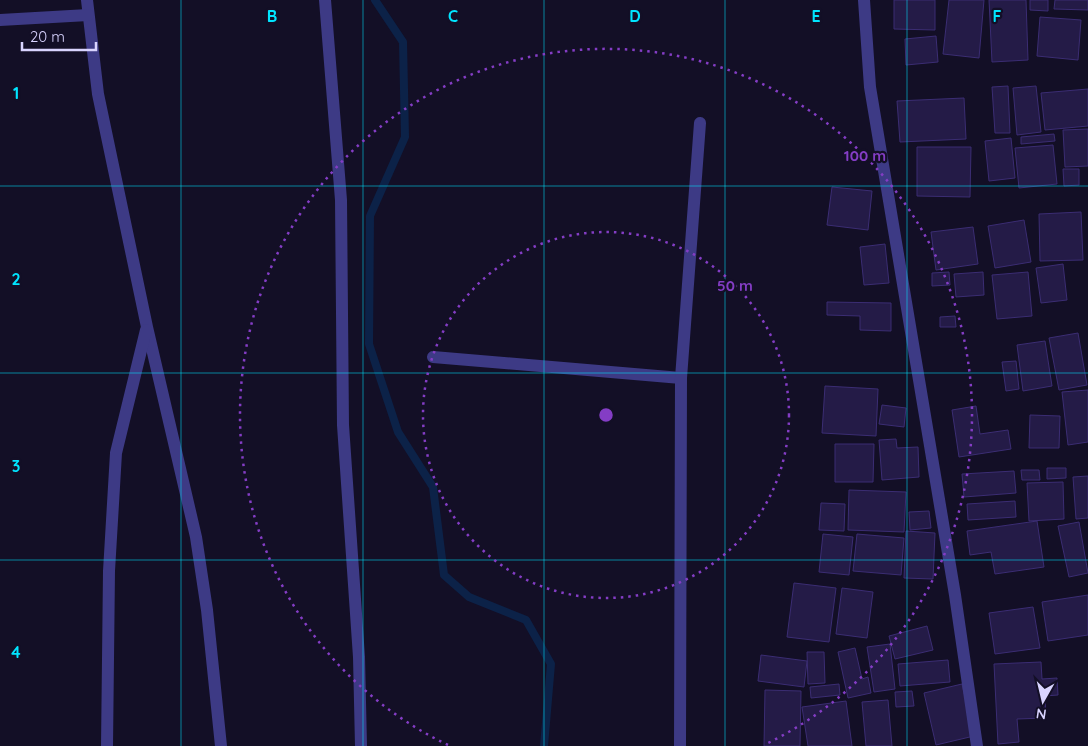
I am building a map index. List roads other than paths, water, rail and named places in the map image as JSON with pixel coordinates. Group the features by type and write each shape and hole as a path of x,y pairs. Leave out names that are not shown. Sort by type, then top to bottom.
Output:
{"street":[{"path":"86,0 98,94 147,328 196,537 207,610 221,746"},
{"path":"325,0 341,200 343,425 359,657 361,746"},
{"path":"864,0 870,87 954,586 977,746"},
{"path":"0,20 88,15"},
{"path":"680,746 681,378 700,123"},
{"path":"106,746 109,571 116,453 147,328"},
{"path":"433,358 681,378"}],"waterway":[{"path":"375,0 403,42 405,137 370,216 369,344 398,432 433,487 444,575 469,597 526,620 551,664 544,746"}]}
